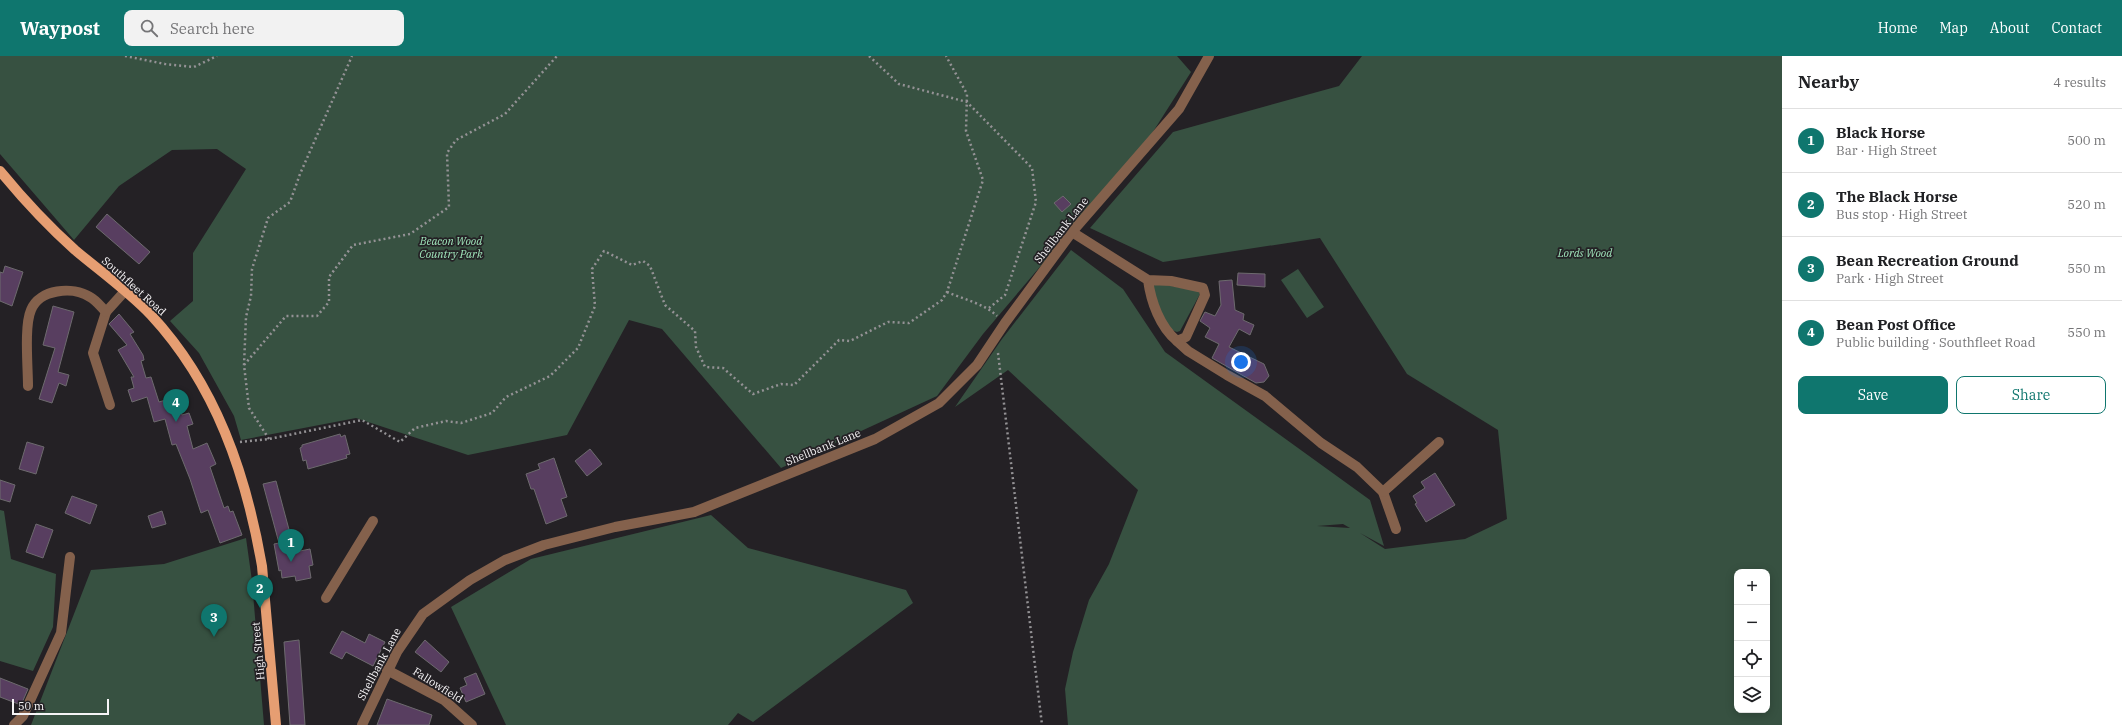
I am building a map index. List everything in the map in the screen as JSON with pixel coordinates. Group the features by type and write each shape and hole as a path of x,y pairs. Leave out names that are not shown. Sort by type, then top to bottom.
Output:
{"main road":[{"name":"Southfleet Road","path":"0,171 40,217 74,249 125,291 150,315 193,369 211,400 236,459"},
{"name":"High Street","path":"236,459 248,499 262,566 276,725"}],"street":[{"name":"Shellbank Lane","path":"362,725 387,670 402,642 423,614 470,580 505,560 544,545 565,539 615,527 694,512 875,439 939,403 977,365 1005,323 1072,232 1179,109 1209,56"},
{"path":"1072,232 1148,280 1171,281 1203,288 1206,295 1186,337 1177,342"},
{"path":"1148,280 1149,290 1160,320 1166,331 1177,342 1214,367 1265,396 1321,443 1357,467 1383,492 1396,529"},
{"path":"28,386 28,322 31,309 40,299 55,291 72,291 90,297 106,312"},
{"path":"110,405 93,353 106,312 125,291"},
{"path":"1383,492 1440,442"},
{"path":"326,598 373,521"},
{"path":"14,725 23,716 61,633 70,557"},
{"name":"Fallowfield","path":"387,670 444,700 472,725"}],"path":[{"path":"125,56 194,67 217,56"},
{"path":"269,439 249,408 244,365 246,317 251,296 252,269 268,218 290,202 300,174 352,56"},
{"path":"244,365 286,316 317,316 329,302 329,278 353,245 410,234 449,208 447,153 456,140 505,114 557,56"},
{"path":"869,56 899,84 967,102 1032,168 1036,202 1005,295 989,308 974,304 947,292"},
{"path":"229,440 242,442 269,439 362,420 400,442 415,428 446,421 461,423 492,413 506,397 550,376 578,348 595,306 592,269 604,251 632,265 643,261 650,266 665,305 695,331 696,347 705,366 723,368 753,394 781,384 794,385 839,340 850,341 888,322 909,323 942,300 947,292 983,180 966,131 967,94 946,56"},
{"path":"1000,366 1042,725"}],"green space":[{"name":"Beacon Wood Country Park","path":"0,56 1177,56 1191,72 1149,138 983,334 937,396 781,468 662,329 629,320 567,435 468,455 356,418 241,440 234,416 199,353 170,321 193,301 193,253 246,169 217,149 172,150 119,186 74,240 0,154"},
{"name":"Lords Wood","path":"1362,56 1782,56 1782,725 1068,725 1065,689 1073,652 1089,600 1109,564 1138,490 1008,370 955,407 1002,339 1071,250 1123,289 1165,352 1370,500 1384,546 1360,533 1385,549 1465,539 1507,519 1498,430 1407,374 1320,238 1163,262 1090,228 1173,132 1339,86","holes":["1343,524 1350,528 1317,526"]},
{"path":"1298,269 1324,307 1307,318 1281,280"},
{"path":"1156,283 1198,291 1200,294 1180,331 1177,332 1173,330 1165,320 1153,287"},
{"path":"0,510 4,511 11,559 56,574 53,627 33,671 0,661"},
{"path":"711,515 748,548 906,590 913,603 753,722 738,713 728,725 506,725 451,607 531,559"},
{"path":"246,538 252,581 264,725 31,725 91,570 164,564"}],"building":[{"path":"1063,196 1071,204 1062,212 1054,203"},
{"path":"107,214 150,252 139,264 96,227"},
{"path":"5,266 23,272 12,306 0,301 0,272 3,273"},
{"path":"1238,273 1265,274 1265,287 1237,285"},
{"path":"1232,280 1235,310 1244,314 1243,320 1254,325 1250,335 1239,329 1229,347 1264,364 1269,376 1264,382 1256,383 1212,358 1219,344 1205,337 1210,328 1200,321 1205,312 1215,316 1221,305 1219,281"},
{"path":"53,306 74,312 58,372 69,375 66,386 59,383 52,403 39,399 55,348 43,345"},
{"path":"119,314 134,332 130,334 143,355 144,360 141,361 146,378 151,377 159,402 176,397 178,399 182,415 189,413 193,424 187,426 193,449 207,443 216,464 210,467 224,508 228,506 230,512 233,511 242,535 220,543 208,510 201,513 190,479 176,444 172,445 165,419 154,422 147,397 132,402 128,390 134,388 131,377 134,377 118,350 127,345 109,324"},
{"path":"340,434 341,437 345,435 350,454 346,455 347,458 308,469 306,460 303,461 300,448 302,445"},
{"path":"27,442 44,447 36,474 19,469"},
{"path":"590,449 602,464 587,476 575,461"},
{"path":"554,458 567,497 561,499 567,516 546,524 534,489 531,489 526,474 540,469 538,464"},
{"path":"1435,473 1455,505 1426,522 1415,504 1417,503 1413,496 1425,488 1421,482"},
{"path":"0,480 15,485 10,502 0,499"},
{"path":"276,481 295,552 310,549 313,565 309,566 311,578 296,581 295,576 282,578 281,570 279,571 274,544 279,543 263,484"},
{"path":"72,496 97,505 90,524 65,513"},
{"path":"162,511 166,524 152,528 148,516"},
{"path":"36,524 53,530 43,558 26,552"},
{"path":"342,631 365,643 369,634 385,642 373,666 346,652 342,659 330,653"},
{"path":"299,640 305,725 290,725 284,642"},
{"path":"425,640 449,662 441,672 415,652"},
{"path":"476,673 485,694 466,702 460,688 467,685 464,678"},
{"path":"0,678 28,689 21,705 0,697"},
{"path":"387,699 432,715 429,725 377,725"}],"place":[{"name":"Bean Post Office","path":"176,422"},
{"name":"Black Horse","path":"291,562"},
{"name":"The Black Horse","path":"260,608"},
{"name":"Bean Recreation Ground","path":"214,637"}]}
